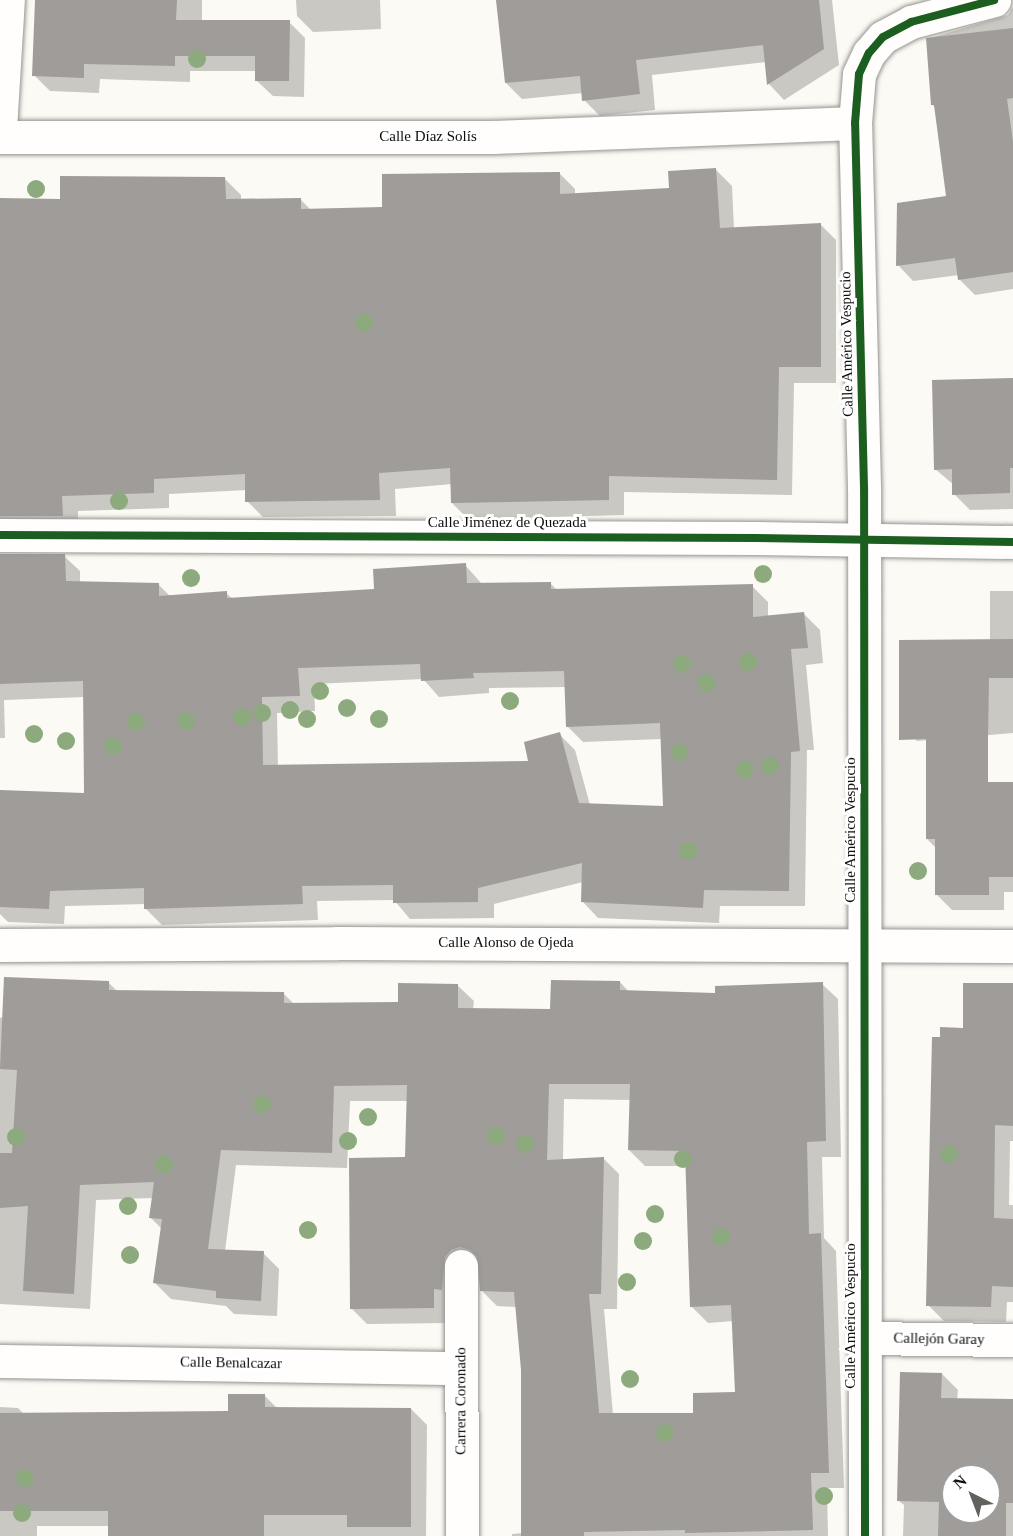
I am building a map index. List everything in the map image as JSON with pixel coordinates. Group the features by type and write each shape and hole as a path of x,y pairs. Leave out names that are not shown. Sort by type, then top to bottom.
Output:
{"street":[{"path":"0,129 8,0"},
{"name":"Calle Américo Vespucio","path":"865,1536 864,540 855,123 859,74 869,53 883,37 911,22 994,0"},
{"name":"Calle Díaz Solís","path":"0,137 490,137 855,123"},
{"name":"Calle Jiménez de Quezada","path":"0,535 1013,542"},
{"name":"Calle Alonso de Ojeda","path":"0,945 349,943 1013,946"},
{"name":"Carrera Coronado","path":"461,1266 462,1536"},
{"name":"Callejón Garay","path":"865,1338 1013,1340"},
{"name":"Calle Benalcazar","path":"0,1361 461,1368"}],"building":[{"path":"35,0 177,0 176,20 290,20 289,81 255,81 255,56 175,56 175,66 84,64 84,78 32,76"},
{"path":"496,0 819,0 824,49 767,85 763,45 636,60 640,94 582,101 580,76 505,83"},
{"path":"1013,28 1013,98 1007,99 1013,142 1013,272 958,280 955,258 896,266 897,203 946,196 934,105 931,105 926,38"},
{"path":"716,168 720,228 821,223 821,367 779,367 777,480 609,476 609,500 451,503 450,468 379,473 380,500 245,502 245,474 154,479 154,493 62,496 63,516 0,516 0,198 60,199 60,176 225,177 226,199 301,198 301,209 382,207 382,174 560,172 560,194 669,188 668,171"},
{"path":"1013,378 1013,468 1010,468 1010,493 952,495 952,469 934,470 932,380"},
{"path":"0,554 65,554 66,581 159,583 159,596 227,591 227,598 374,589 373,569 466,563 467,583 551,582 551,589 753,584 753,617 804,612 808,648 791,649 800,751 791,752 789,891 704,890 703,908 581,902 582,863 478,888 478,902 393,903 393,885 302,886 303,904 144,909 144,888 50,891 49,909 0,907 0,790 84,793 83,681 0,684","holes":["420,664 421,681 474,678 473,673 564,671 566,727 660,723 663,806 579,803 560,732 524,742 528,761 263,765 262,697 300,696 298,668"]},
{"path":"1013,639 1013,678 989,678 988,782 1013,782 1013,877 989,877 989,895 935,895 935,839 926,839 926,739 899,740 899,640"},
{"path":"4,977 109,981 109,990 284,992 284,1003 398,1002 398,983 458,984 458,1008 550,1009 551,980 620,981 620,990 715,993 715,986 823,982 826,1141 807,1142 809,1234 821,1233 829,1473 811,1473 813,1530 685,1533 685,1530 584,1532 584,1536 521,1536 521,1370 514,1292 480,1291 477,1257 470,1250 460,1247 451,1250 445,1257 442,1290 434,1289 434,1308 350,1309 349,1158 405,1157 407,1085 334,1086 332,1153 221,1150 208,1249 264,1251 261,1301 216,1298 216,1291 153,1283 162,1219 149,1218 154,1182 80,1185 74,1294 23,1291 28,1206 0,1208 0,1153 12,1153 17,1070 0,1069","holes":["549,1084 630,1084 628,1150 685,1151 690,1307 731,1305 735,1392 693,1393 693,1413 599,1413 589,1294 601,1294 604,1157 547,1160"]},
{"path":"963,983 1013,983 1013,1126 995,1125 994,1218 1013,1219 1013,1287 992,1286 991,1307 926,1306 932,1037 940,1037 940,1027 963,1028"},
{"path":"900,1372 942,1373 941,1398 1013,1399 1013,1503 1006,1503 1006,1536 938,1536 939,1502 897,1501"},
{"path":"228,1394 265,1394 265,1407 411,1408 411,1527 347,1527 347,1515 264,1515 264,1536 108,1536 108,1511 0,1511 0,1413 228,1411"}],"cycle path":[{"path":"865,1536 864,487 855,123 859,74 869,53 883,37 911,22 994,0"},
{"path":"0,535 756,538 1013,542"}]}
